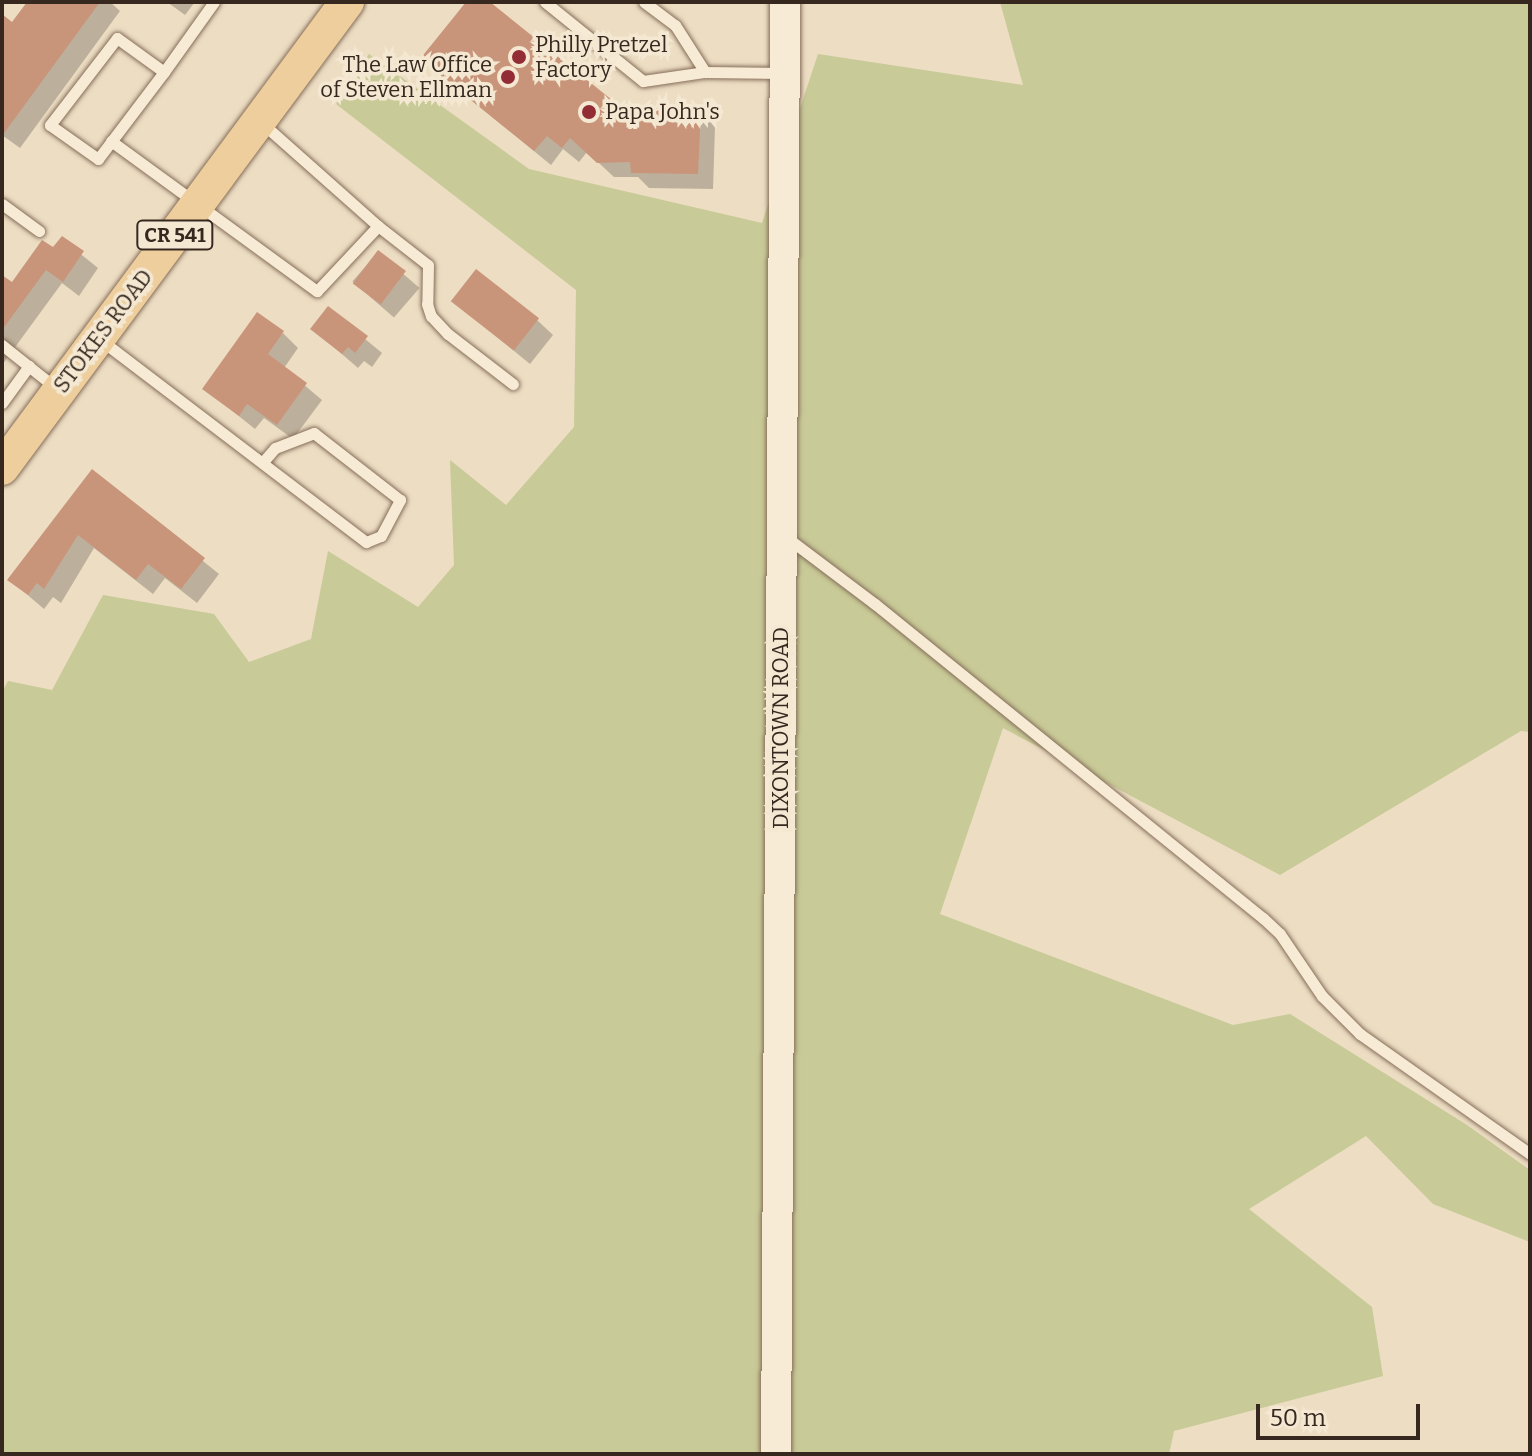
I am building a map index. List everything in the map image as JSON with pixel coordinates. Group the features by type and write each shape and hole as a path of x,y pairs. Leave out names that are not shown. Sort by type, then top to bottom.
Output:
{"main road":[{"name":"STOKES ROAD","path":"2,468 347,2"}],"street":[{"name":"DIXONTOWN ROAD","path":"776,1454 785,2"}],"lane":[{"path":"164,72 117,38 50,125 98,159 164,72 214,2"},
{"path":"545,2 643,81 705,72 784,73"},
{"path":"644,2 675,25 705,72"},
{"path":"259,121 378,226 428,265 427,304 431,316 448,334 513,384"},
{"path":"111,141 317,291 378,226"},
{"path":"2,204 39,231"},
{"path":"98,338 366,542 381,536 400,500 314,433 275,448 263,462"},
{"path":"2,345 59,391"},
{"path":"2,403 29,366"},
{"path":"782,534 875,604 1257,912 1280,934 1322,996 1360,1034 1530,1154"}],"green space":[{"path":"1000,2 1530,2 1530,732 1521,731 1280,875 1003,728 940,914 1233,1025 1290,1014 1467,1125 1530,1170 1530,1242 1433,1204 1366,1136 1249,1209 1372,1307 1383,1376 1174,1431 1169,1454 2,1454 2,692 8,681 52,690 103,595 214,614 249,662 311,639 328,551 418,607 454,565 450,460 506,505 574,427 576,290 336,104 369,54 529,169 762,223 818,54 1023,85"}],"building":[{"path":"27,2 100,2 2,136 2,14 12,22"},
{"path":"466,2 490,2 622,108 701,109 698,174 631,173 630,162 597,163 570,138 562,148 547,136 534,151 420,59"},
{"path":"62,236 84,251 63,282 46,270 2,330 2,275 12,282 42,240 53,247"},
{"path":"378,250 406,271 381,305 353,284"},
{"path":"476,269 539,318 514,351 451,301"},
{"path":"328,306 368,336 355,353 348,347 342,354 310,329"},
{"path":"257,312 284,331 268,354 307,383 277,425 247,404 239,416 202,389"},
{"path":"92,469 205,558 181,589 148,564 136,580 78,535 44,589 37,583 28,595 7,580"}],"place":[{"name":"Philly Pretzel Factory","path":"519,57"},
{"name":"The Law Office of Steven Ellman","path":"508,77"},
{"name":"Papa John's","path":"589,112"}]}
